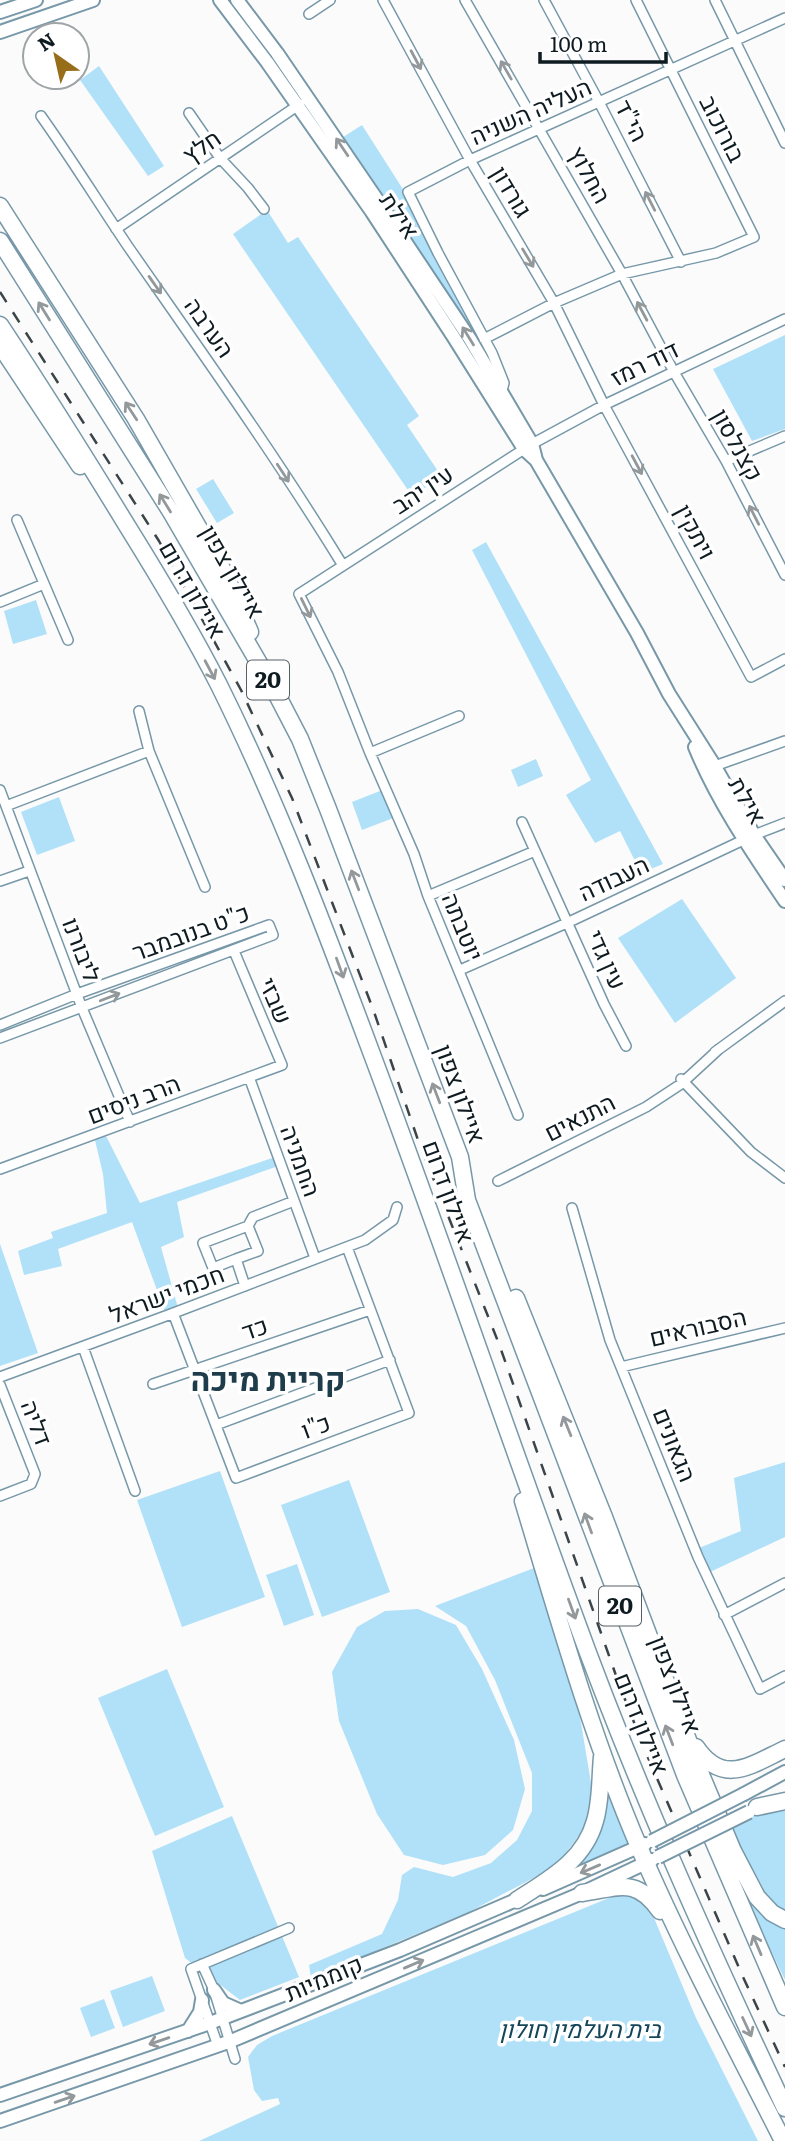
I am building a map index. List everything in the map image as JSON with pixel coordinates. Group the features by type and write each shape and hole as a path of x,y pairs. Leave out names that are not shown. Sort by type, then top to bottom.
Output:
{"highway":[{"path":"0,206 136,419 198,526 225,574 274,689"},
{"name":"איילון צפון","path":"0,241 171,512 300,739 460,1157 467,1200 607,1575 685,1775 785,2007"},
{"name":"איילון דרום","path":"0,325 64,421 177,606 257,766 316,901 613,1717 716,1962 785,2108"},
{"path":"0,345 60,439 153,567"},
{"path":"460,1157 604,1517 714,1808 757,1898 785,1920"},
{"path":"459,1291 556,1612 603,1754 652,1860 685,1951"},
{"path":"670,1694 696,1747 709,1763 716,1767 724,1770 743,1768 785,1749"},
{"path":"517,1900 557,1874 582,1850 596,1820 603,1754"},
{"path":"753,1809 785,1801"},
{"path":"582,1893 625,1887 639,1888 653,1901 685,1951 783,2141"}],"main road":[{"path":"0,12 36,0"},
{"path":"0,32 93,0"},
{"name":"אילת","path":"214,0 224,5 267,62 372,212 528,446"},
{"name":"אילת","path":"237,0 309,98 470,339 785,901"},
{"name":"אילת","path":"750,838 785,880"},
{"name":"קוממיות","path":"0,2095 216,2021 400,1950 645,1844 785,1772"},
{"name":"קוממיות","path":"0,2121 231,2041 582,1893 785,1793"},
{"path":"214,1990 223,2003 241,2011"},
{"path":"188,2031 200,2012 202,2000"}],"street":[{"path":"309,14 330,0"},
{"name":"גורדון","path":"383,0 470,160 554,303 604,405"},
{"name":"החלוץ","path":"465,0 540,128 674,372"},
{"name":"הי\"ד","path":"544,0 681,262"},
{"name":"בורוכוב","path":"636,0 754,237 716,253 681,262"},
{"path":"715,0 785,143"},
{"name":"העליה השניה","path":"484,339 408,192 470,160 785,18"},
{"name":"חלץ","path":"116,229 309,98"},
{"path":"188,113 220,158 264,209"},
{"name":"הערבה","path":"41,116 241,408 342,564"},
{"path":"501,394 504,383 484,339 554,303 622,274 681,262"},
{"name":"דוד רמז","path":"528,446 604,405 785,319"},
{"name":"קצנלסון","path":"674,372 726,461 785,575"},
{"name":"ויתקין","path":"604,405 751,677 785,659"},
{"path":"726,461 785,436"},
{"name":"עין יהב","path":"342,564 528,446"},
{"path":"17,520 68,640"},
{"name":"יוטבתה","path":"342,564 299,594 338,672 518,1115"},
{"path":"0,602 44,584"},
{"path":"139,711 149,751 205,887"},
{"path":"370,753 459,716"},
{"path":"709,768 785,741"},
{"path":"6,806 149,751"},
{"name":"ליבורנו","path":"0,790 82,1008 130,1122"},
{"name":"עין גדי","path":"522,822 604,1004 626,1046"},
{"name":"העבודה","path":"460,970 785,823"},
{"path":"428,896 535,850"},
{"path":"0,881 29,871"},
{"name":"כ\"ט בנובמבר","path":"0,1025 77,994 269,925 273,935 0,1038"},
{"name":"שבזי","path":"234,951 282,1065"},
{"name":"התנאים","path":"498,1181 646,1107 719,1049 785,1002"},
{"name":"הרב ניסים","path":"0,1169 282,1065"},
{"name":"החמניה","path":"249,1077 315,1258"},
{"path":"680,1082 751,1152 785,1178"},
{"path":"248,1226 258,1251 213,1268 203,1243 248,1226 253,1217 294,1201"},
{"name":"חכמי ישראל","path":"0,1377 365,1240 393,1220 397,1207"},
{"name":"הגאונים","path":"572,1208 610,1340 724,1615 760,1689 785,1676"},
{"path":"173,1313 216,1424 390,1360 347,1247"},
{"path":"236,1259 245,1286"},
{"name":"כד","path":"153,1384 370,1310"},
{"name":"הסבוראים","path":"621,1367 785,1328"},
{"path":"83,1347 135,1491"},
{"name":"כ\"ו","path":"216,1424 236,1478 409,1413 390,1360"},
{"name":"דליה","path":"0,1385 35,1474 31,1484 0,1496"},
{"path":"724,1615 785,1583"},
{"path":"235,2059 231,2041 202,2000 191,1969 289,1928"},
{"path":"202,1964 214,1990 218,2046"}],"green space":[{"path":"99,66 164,166 148,176 88,91 91,91 91,72"},
{"path":"362,125 413,205 502,382 340,139"},
{"path":"267,210 288,243 298,237 419,416 407,425 442,477 412,496 233,234"},
{"path":"785,335 785,429 752,441 713,369"},
{"path":"213,479 234,513 217,523 196,489"},
{"path":"486,542 663,864 641,873 620,831 595,843 566,795 591,780 472,550"},
{"path":"36,600 47,634 13,644 4,611"},
{"path":"536,759 543,776 518,787 511,770"},
{"path":"385,789 396,817 362,830 352,802"},
{"path":"59,797 75,841 37,855 21,812"},
{"path":"682,899 736,978 675,1023 618,938"},
{"path":"104,1132 140,1203 278,1156 281,1165 177,1202 184,1237 161,1247 178,1308 165,1312 132,1222 58,1249 62,1266 24,1275 18,1251 53,1238 51,1232 107,1213 103,1174 94,1136"},
{"path":"0,1244 38,1353 0,1366"},
{"path":"785,1462 785,1537 710,1572 699,1548 741,1531 734,1478"},
{"path":"220,1471 265,1597 182,1627 137,1500"},
{"path":"349,1480 390,1592 322,1617 281,1505"},
{"path":"297,1564 314,1615 284,1626 266,1575"},
{"path":"534,1568 580,1717 592,1789 586,1826 556,1866 469,1912 311,1978 309,1965 382,1934 398,1900 402,1875 414,1867 453,1877 491,1863 517,1840 532,1811 532,1773 495,1680 466,1626 435,1606"},
{"path":"418,1609 456,1625 482,1669 514,1740 525,1789 513,1830 485,1855 443,1865 404,1855 377,1814 339,1721 332,1672 357,1627 385,1611"},
{"path":"167,1669 224,1807 155,1836 98,1698"},
{"path":"602,1766 632,1844 565,1872 578,1861"},
{"path":"785,1806 785,1915 768,1902 730,1830 759,1812"},
{"path":"232,1816 299,1977 240,2000 185,1958 152,1851"},
{"name":"בית העלמין חולון","path":"626,1891 649,1906 696,2018 758,2141 199,2141 280,2104 278,2098 262,2101 254,2090 248,2057 257,2045 272,2036"},
{"path":"745,1897 770,1918 785,1926 785,1980"},
{"path":"152,1976 165,2011 123,2027 110,1991"},
{"path":"104,1999 115,2028 91,2037 80,2008"}],"railway":[{"path":"0,292 159,541 241,690 292,798 373,1009 418,1140 499,1344 619,1684 743,1977 785,2067"}],"district":[{"name":"קריית מיכה","path":"268,1380"}]}
